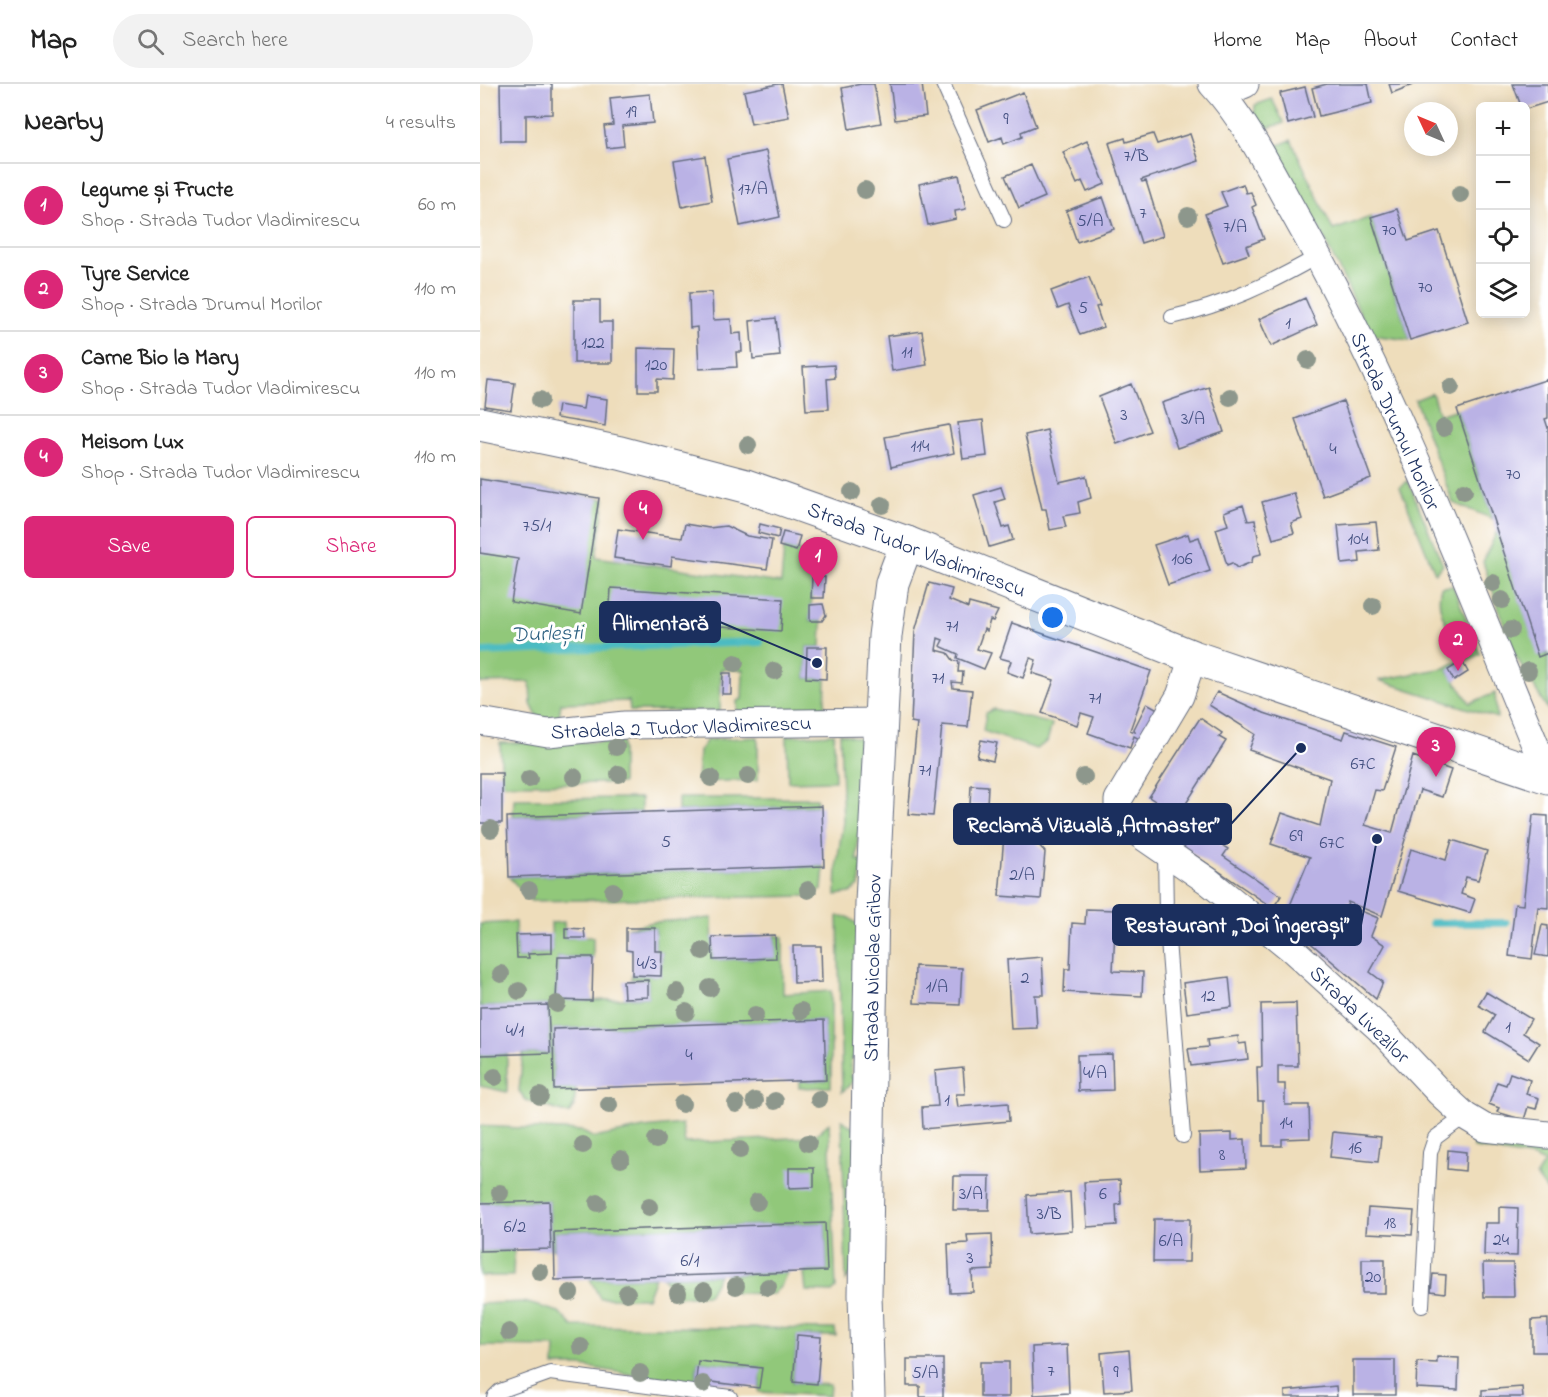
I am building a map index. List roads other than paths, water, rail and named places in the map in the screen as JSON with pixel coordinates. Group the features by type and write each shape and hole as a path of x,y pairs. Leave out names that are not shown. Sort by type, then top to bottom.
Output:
{"main road":[{"name":"Strada Tudor Vladimirescu","path":"480,424 620,453 746,486 907,543 1193,657 1548,776"},
{"name":"Strada Nicolae Gribov","path":"868,1397 865,1295 872,903 885,636 892,583 907,543"}],"street":[{"name":"Strada Drumul Morilor","path":"1226,87 1318,256 1381,380 1548,776"},
{"name":"Strada Livezilor","path":"1193,657 1180,696 1118,800 1118,813 1125,824 1208,881 1293,950 1380,1029 1439,1092 1465,1116 1485,1128 1548,1135"},
{"name":"Stradela 2 Tudor Vladimirescu","path":"480,721 548,734 625,725 882,722"}],"lane":[{"path":"943,84 1004,220"},
{"path":"1172,317 1206,309 1269,285 1318,256"},
{"path":"1165,852 1166,914 1183,1136"},
{"path":"1422,1306 1430,1153 1435,1138 1465,1116"},
{"path":"494,1397 500,1391 550,1373 730,1397"}],"waterway":[{"name":"Durlești","path":"480,652 760,642"},
{"name":"Durlești","path":"1432,923 1506,923"}],"place":[{"name":"Meisom Lux","path":"643,540"},
{"name":"Legume și Fructe","path":"818,587"},
{"name":"Alimentară","path":"817,663"},
{"name":"Tyre Service","path":"1458,671"},
{"name":"Reclamă Vizuală „Artmaster”","path":"1301,748"},
{"name":"Carne Bio la Mary","path":"1436,777"},
{"name":"Restaurant „Doi Îngerași”","path":"1377,839"}]}
